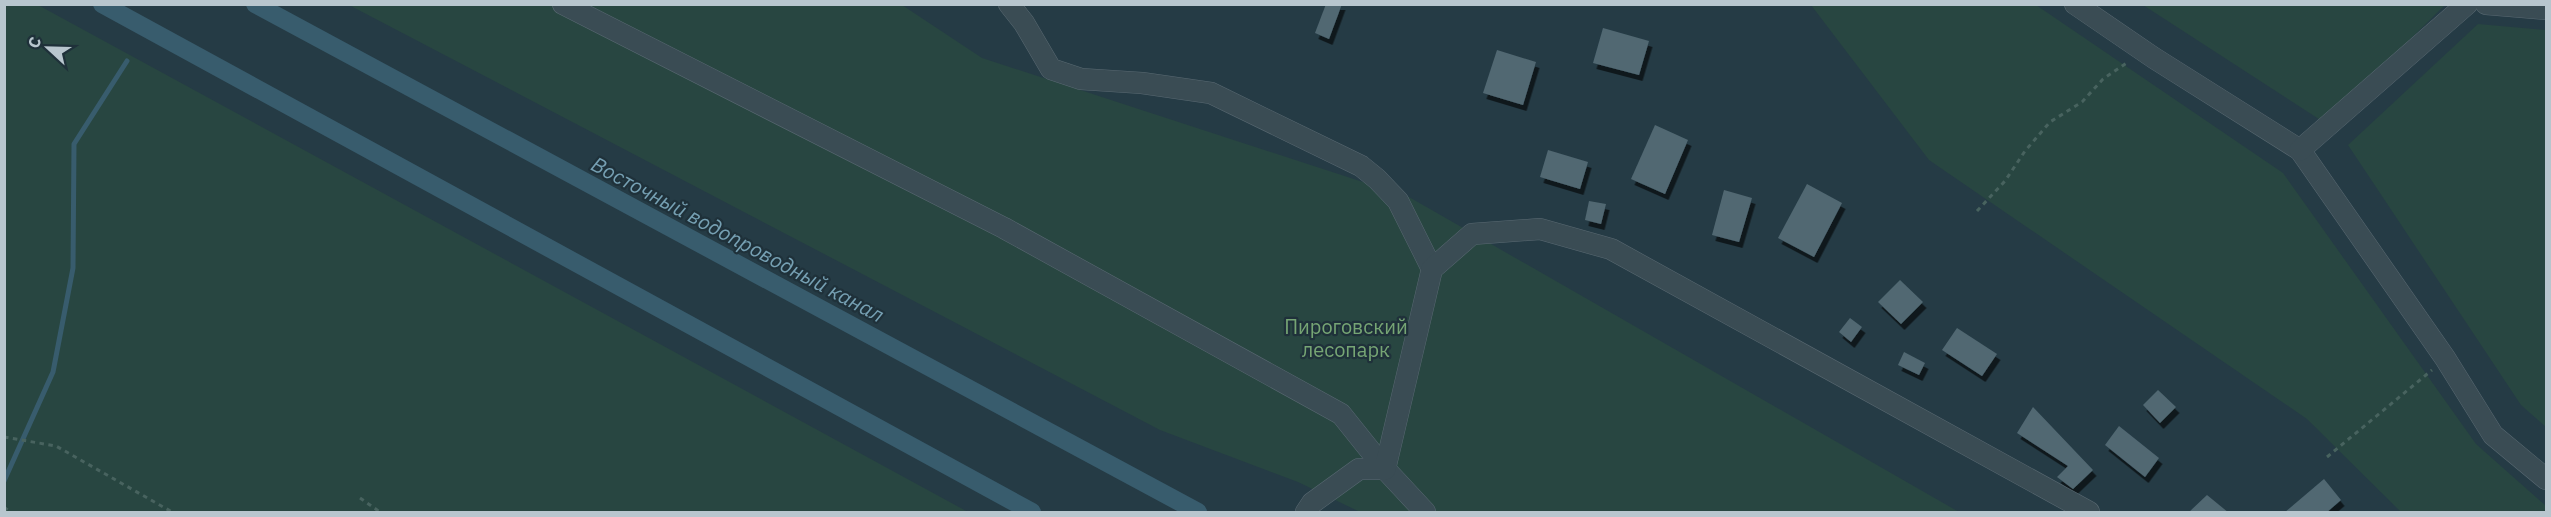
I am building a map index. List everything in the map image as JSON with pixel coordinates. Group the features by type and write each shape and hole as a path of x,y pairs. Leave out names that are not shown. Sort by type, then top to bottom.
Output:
{"street":[{"path":"563,4 1004,228 1341,414 1385,469 1425,513"},
{"path":"1009,4 1024,23 1051,69 1081,79 1142,83 1211,93 1361,166 1398,201 1432,269"},
{"path":"2075,4 2154,58 2300,150 2445,358 2493,435 2547,479"},
{"path":"2300,150 2467,4"},
{"path":"2486,4 2547,9"},
{"path":"1385,469 1432,269 1472,234 1540,230 1611,249 2089,513"},
{"path":"1306,513 1312,503 1359,469 1385,469"}],"path":[{"path":"1977,211 2005,181 2025,151 2050,123 2082,102 2103,79 2128,62 2154,58"},
{"path":"2327,457 2445,358"},
{"path":"4,437 56,446 172,513"},
{"path":"360,498 380,513"},
{"path":"4,507 10,513"}],"green space":[{"path":"4,5 38,5 968,512 5,512"},
{"name":"Пироговский лесопарк","path":"349,5 902,5 982,58 1409,197 1959,512 1360,512 1298,482 1160,430"},
{"path":"1811,5 2036,5 2283,173 2476,444 2546,506 2546,512 2401,512 2307,419 1929,160"},
{"path":"2143,5 2445,5 2325,123"},
{"path":"2478,24 2546,30 2546,427 2521,405 2348,145"}],"building":[{"path":"1326,4 1342,4 1329,39 1315,33"},
{"path":"1603,28 1649,41 1639,75 1593,63"},
{"path":"1497,50 1536,62 1523,105 1483,93"},
{"path":"1655,125 1688,140 1665,194 1631,179"},
{"path":"1548,150 1588,162 1580,189 1540,177"},
{"path":"1807,184 1842,203 1814,257 1778,238"},
{"path":"1724,190 1752,198 1739,242 1712,235"},
{"path":"1589,201 1606,204 1601,224 1585,220"},
{"path":"1900,280 1923,302 1901,324 1878,302"},
{"path":"1850,318 1862,327 1851,342 1839,332"},
{"path":"1957,328 1997,354 1982,376 1942,350"},
{"path":"1904,352 1925,363 1919,375 1898,365"},
{"path":"2158,390 2176,407 2160,423 2143,405"},
{"path":"2033,407 2093,470 2073,489 2057,477 2068,466 2017,433"},
{"path":"2119,426 2159,458 2145,477 2105,445"},
{"path":"2324,479 2341,500 2326,513 2284,513"},
{"path":"2207,495 2229,513 2188,513"}],"waterway":[{"name":"Восточный водопроводный канал","path":"102,4 1032,512"},
{"name":"Восточный водопроводный канал","path":"255,4 1198,512"},
{"path":"4,481 53,372 73,268 74,144 127,61"}]}
